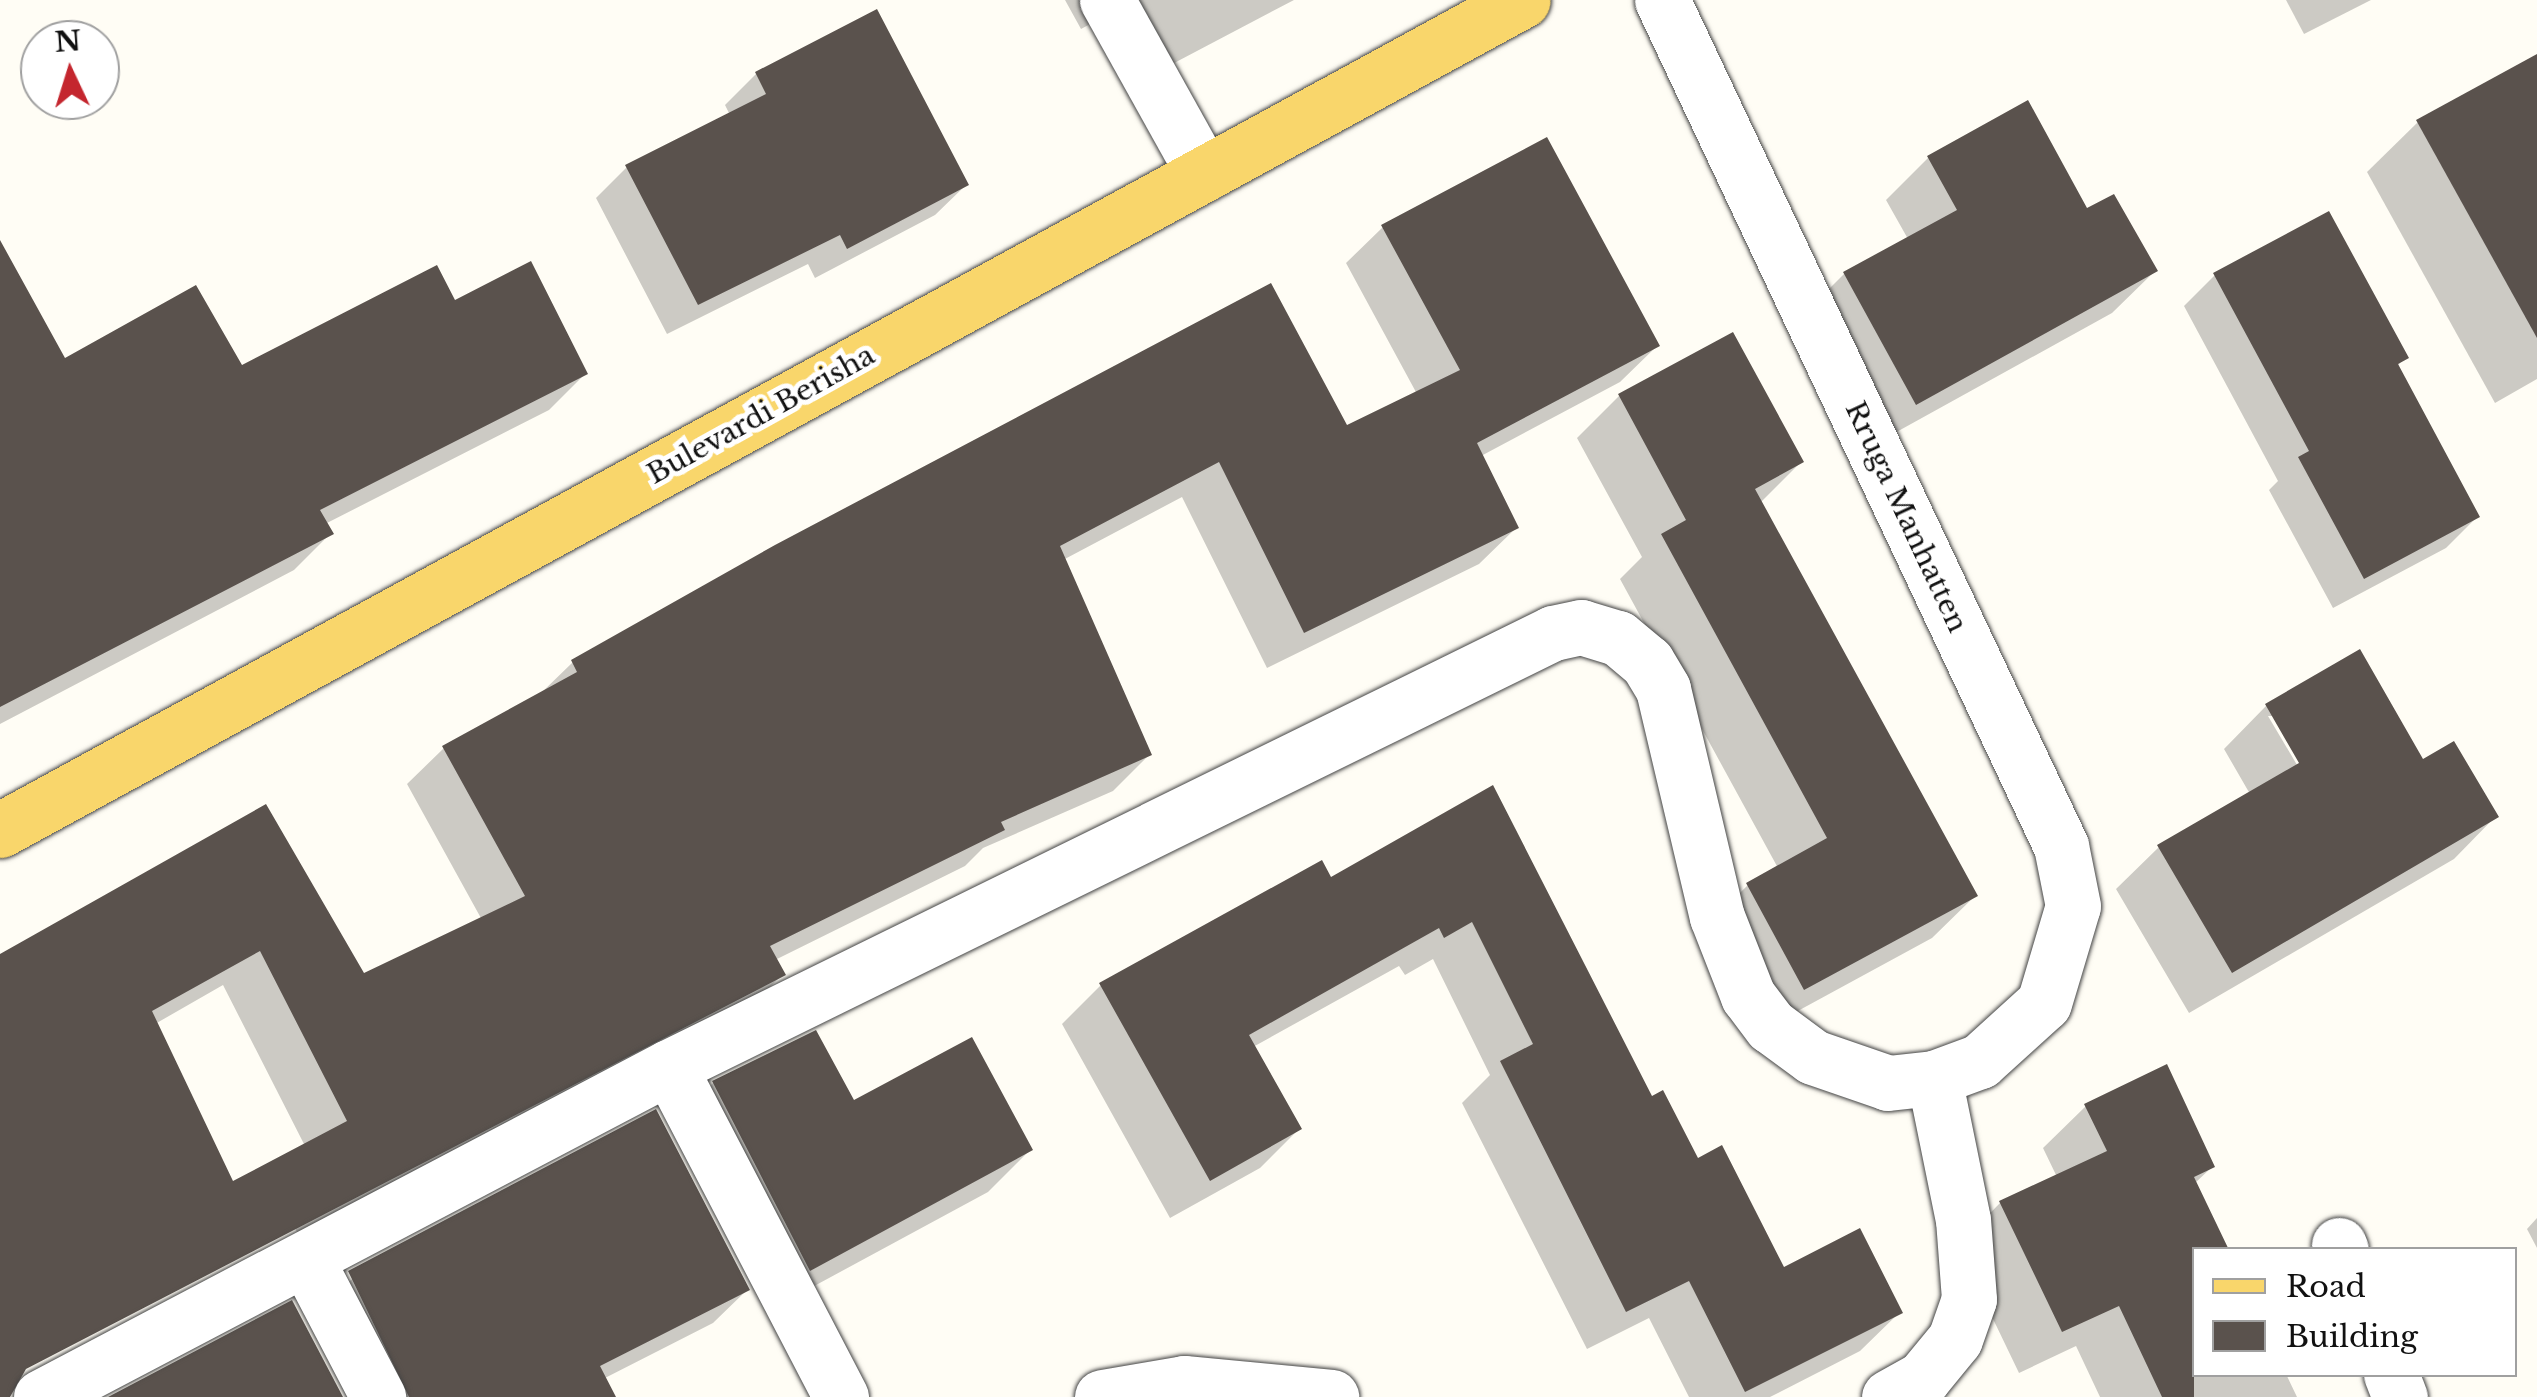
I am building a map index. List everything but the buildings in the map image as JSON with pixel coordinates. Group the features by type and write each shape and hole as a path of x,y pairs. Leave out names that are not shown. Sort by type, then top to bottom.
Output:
{"main road":[{"name":"Bulevardi Berisha","path":"0,830 1523,0"}],"street":[{"path":"1107,0 1204,174"},
{"name":"Rruga Manhatten","path":"41,1397 669,1067 1552,633 1582,627 1618,638 1646,662 1663,689 1717,917 1748,996 1771,1026 1813,1057 1852,1074 1888,1083 1934,1078 1980,1062 2014,1036 2044,1003 2066,949 2074,906 2061,846 1662,0"},
{"path":"669,1067 841,1397"},
{"path":"1915,1391 1955,1338 1970,1298 1963,1220 1934,1078"},
{"path":"306,1259 378,1397"},
{"path":"1102,1397 1184,1383 1331,1397"}]}
